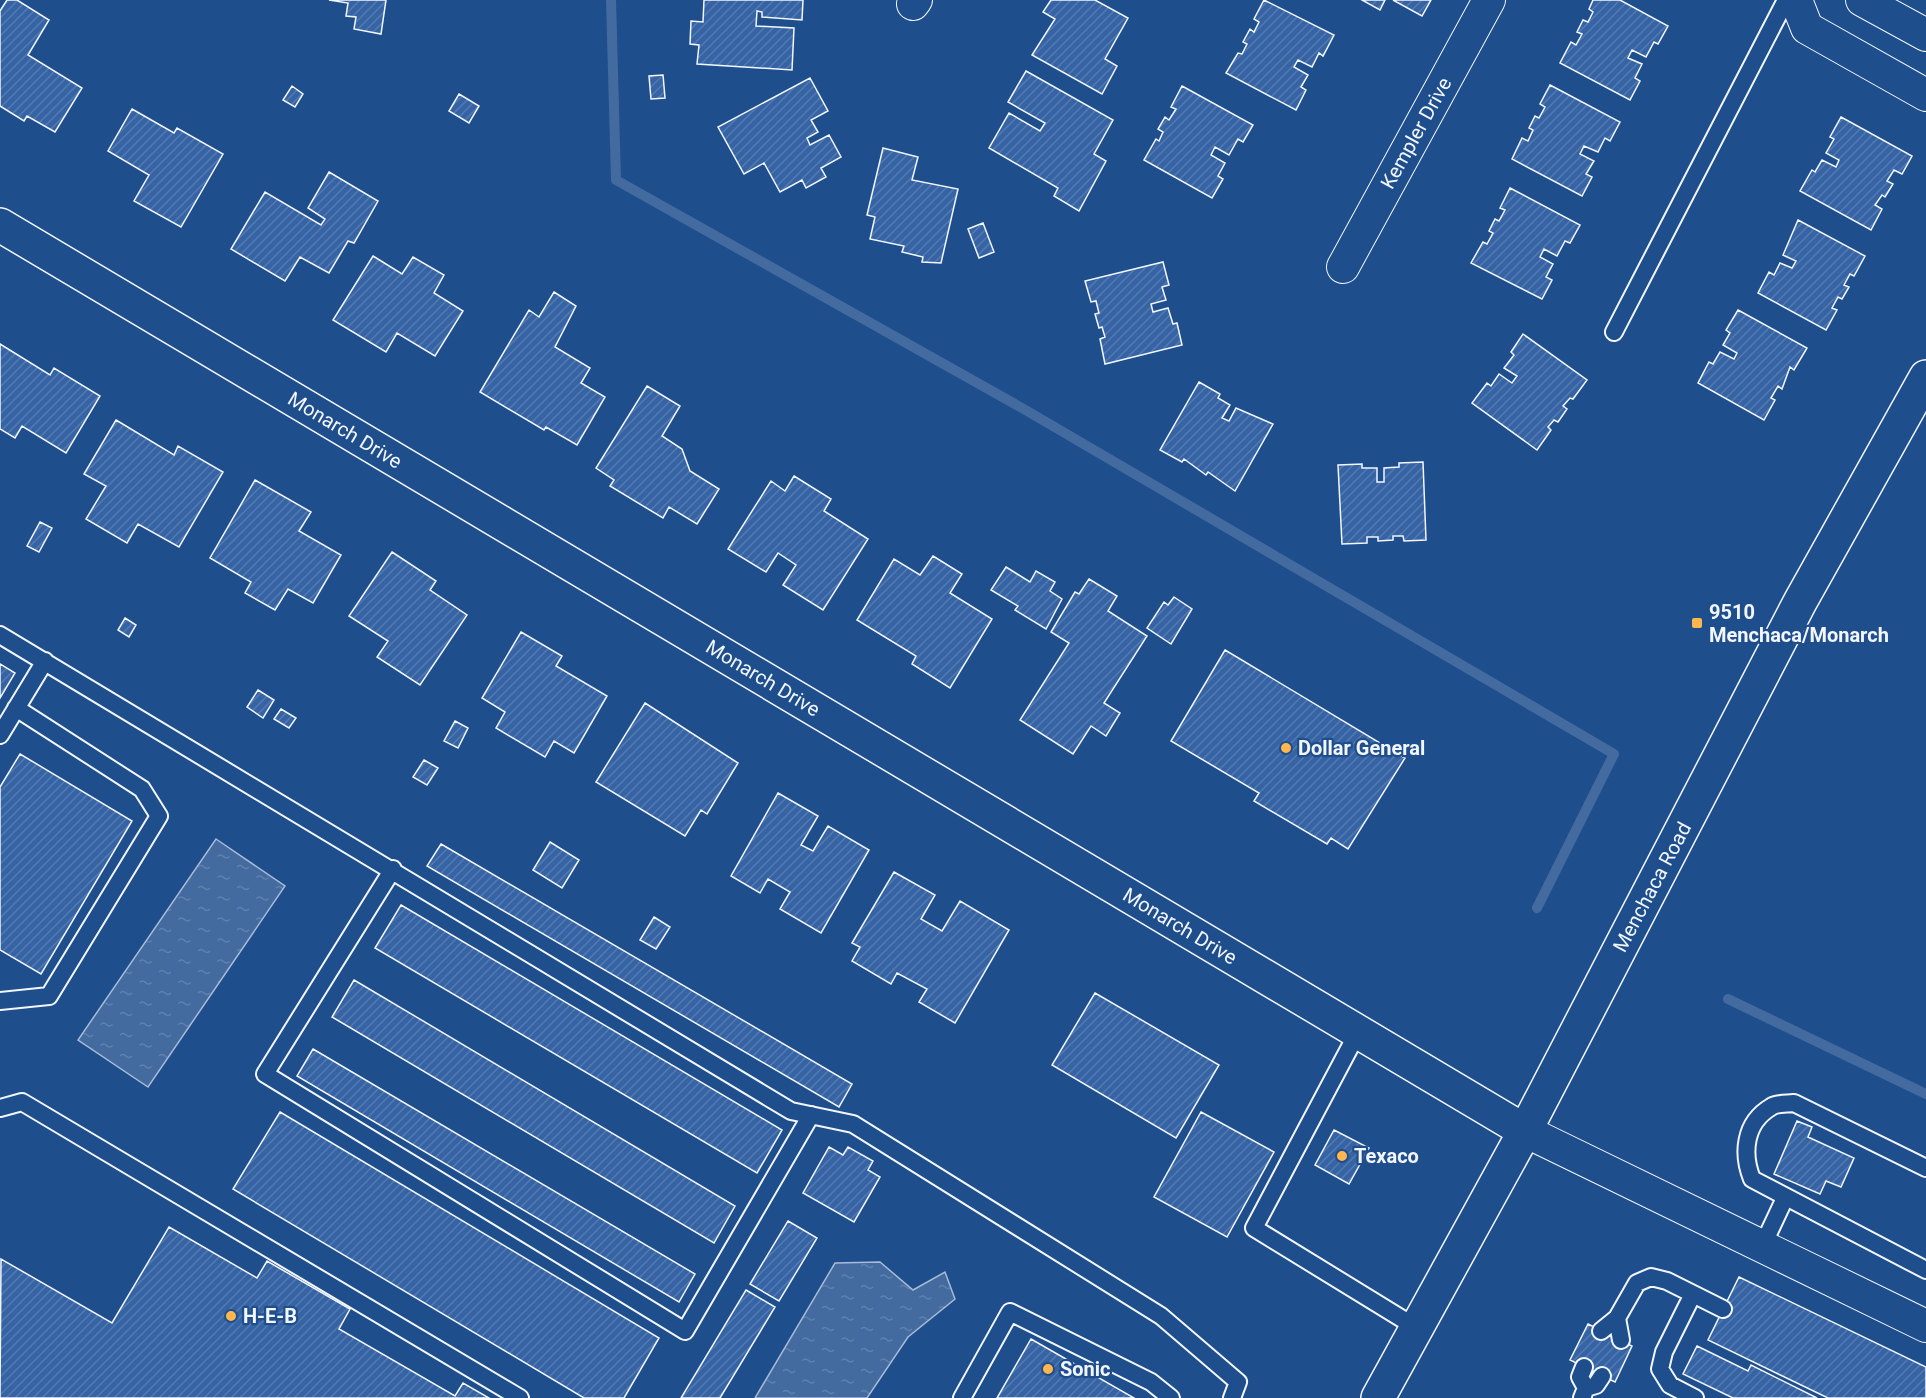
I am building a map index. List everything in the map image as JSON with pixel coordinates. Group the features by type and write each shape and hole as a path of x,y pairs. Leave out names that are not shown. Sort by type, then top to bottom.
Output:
{"street":[{"name":"Kempler Drive","path":"1342,267 1490,0"},
{"path":"1797,0 1807,28 1926,95"},
{"path":"1862,0 1926,35"},
{"name":"Monarch Drive","path":"0,225 1525,1131"},
{"name":"Menchaca Road","path":"1378,1398 1525,1131 1800,602 1926,377"},
{"path":"1525,1131 1926,1326"}],"lane":[{"path":"1614,332 1786,0"},
{"path":"0,635 393,869 791,1111 853,1124 1161,1316 1238,1382 1232,1398"},
{"path":"0,735 45,661"},
{"path":"0,1001 49,996 159,816 142,789 16,708"},
{"path":"393,869 265,1074 685,1331 811,1115"},
{"path":"1358,1032 1254,1228 1417,1328"},
{"path":"0,1108 22,1102 520,1398"},
{"path":"1926,1168 1794,1103 1772,1106 1756,1120 1747,1137 1745,1162 1752,1179 1926,1270"},
{"path":"1905,1158 1926,1156"},
{"path":"1762,1247 1785,1198"},
{"path":"1601,1331 1617,1318 1637,1282 1651,1277 1667,1281 1723,1309"},
{"path":"1693,1294 1664,1352 1660,1369 1670,1385 1695,1398"},
{"path":"962,1398 1010,1312 1151,1382 1171,1398"},
{"path":"1617,1318 1621,1340"},
{"path":"1584,1367 1580,1377 1584,1393 1596,1385 1602,1376"}],"water":[{"path":"216,839 285,886 148,1087 78,1040"},
{"path":"880,1262 913,1290 945,1272 955,1299 908,1337 867,1398 755,1398 835,1263"}],"building":[{"path":"7,0 17,0 49,20 28,55 82,88 55,132 27,116 24,121 0,106 0,11"},
{"path":"329,0 386,0 381,34 354,29 356,17 346,16 348,3"},
{"path":"704,0 803,0 802,20 762,17 762,12 757,11 756,26 794,28 792,70 697,64 699,45 690,44 691,21 703,22"},
{"path":"1051,0 1095,0 1128,18 1105,59 1117,66 1102,94 1032,55 1055,19 1043,12"},
{"path":"1264,0 1334,35 1323,56 1319,53 1312,67 1298,60 1294,67 1308,75 1301,87 1306,90 1296,110 1226,73 1238,53 1242,54 1247,44 1243,42 1250,29 1254,32 1259,22 1254,19"},
{"path":"1362,0 1385,0 1380,10"},
{"path":"1393,0 1431,0 1422,16"},
{"path":"1593,0 1620,0 1668,26 1658,44 1654,42 1646,57 1632,50 1628,58 1642,64 1635,78 1640,81 1630,100 1560,63 1571,42 1576,45 1582,34 1577,32 1583,20 1588,22 1593,12 1589,9"},
{"path":"1026,71 1113,120 1094,154 1106,161 1079,211 1054,196 1058,188 989,148 1009,113 1040,131 1045,123 1008,102"},
{"path":"663,75 665,98 651,99 649,76"},
{"path":"810,78 828,111 811,120 818,132 807,138 810,145 829,135 841,157 821,168 826,177 806,188 802,180 780,192 764,163 744,174 718,127"},
{"path":"1550,85 1620,122 1610,141 1605,138 1598,152 1584,146 1580,154 1594,161 1586,174 1592,177 1582,196 1512,159 1522,138 1528,141 1533,130 1529,128 1535,116 1539,118 1545,107 1540,104"},
{"path":"292,86 303,94 295,107 283,100"},
{"path":"1182,86 1253,125 1243,142 1238,139 1229,155 1215,147 1211,155 1225,163 1218,176 1223,179 1212,198 1144,160 1156,139 1159,141 1163,132 1158,129 1165,117 1169,120 1176,109 1171,107"},
{"path":"459,94 479,106 469,123 449,111"},
{"path":"132,109 174,133 177,128 223,154 181,227 134,201 149,175 108,151"},
{"path":"1841,117 1912,156 1902,174 1894,170 1887,181 1893,184 1885,197 1882,195 1875,205 1882,209 1871,230 1800,191 1812,170 1815,172 1822,160 1836,167 1839,160 1826,153 1834,139 1830,137"},
{"path":"883,148 918,157 912,180 958,189 941,263 922,262 923,257 902,252 904,246 870,239 875,217 867,215"},
{"path":"329,172 378,201 354,243 348,241 329,273 300,257 285,281 231,249 265,192 321,225 325,219 308,208"},
{"path":"1510,188 1580,225 1570,243 1565,241 1557,256 1544,249 1540,257 1553,264 1546,277 1552,280 1542,299 1471,263 1483,242 1487,244 1493,233 1489,231 1495,219 1499,221 1505,210 1500,208"},
{"path":"1798,220 1865,256 1854,276 1850,274 1844,285 1849,287 1842,299 1838,297 1832,308 1837,310 1826,330 1758,293 1769,272 1774,275 1780,263 1792,268 1796,261 1783,255"},
{"path":"983,223 994,252 979,258 968,229"},
{"path":"373,256 402,274 413,257 444,275 434,293 463,311 435,356 397,333 386,352 333,320"},
{"path":"1163,262 1169,285 1162,287 1166,300 1151,304 1153,312 1168,308 1173,324 1177,323 1182,345 1105,364 1100,339 1105,337 1102,327 1099,328 1095,314 1099,313 1096,301 1091,302 1085,281"},
{"path":"554,292 576,306 555,347 590,368 581,383 605,397 577,445 546,427 544,430 480,392 529,310 539,317"},
{"path":"1738,310 1807,348 1794,370 1790,367 1782,389 1778,386 1771,398 1775,400 1764,420 1698,383 1709,362 1713,364 1720,352 1734,359 1737,353 1723,345 1730,333 1726,330"},
{"path":"1523,334 1587,380 1573,399 1570,398 1563,406 1567,409 1558,422 1554,420 1548,427 1551,430 1537,450 1472,403 1487,383 1491,386 1499,374 1512,383 1517,376 1504,368 1514,355 1511,352"},
{"path":"0,344 50,375 54,368 100,396 66,453 22,426 15,438 0,429"},
{"path":"1199,382 1220,394 1218,398 1230,405 1222,418 1229,421 1236,408 1273,424 1235,491 1208,472 1206,475 1184,459 1182,462 1160,450"},
{"path":"647,386 680,406 662,436 682,449 690,471 719,489 697,524 669,507 663,518 610,486 614,480 596,468"},
{"path":"116,420 174,455 178,446 223,472 179,547 138,524 127,543 86,519 106,486 84,474"},
{"path":"1423,462 1426,540 1404,541 1403,536 1393,536 1393,540 1378,541 1378,537 1367,537 1367,543 1342,544 1338,465 1362,464 1362,468 1377,468 1377,482 1384,482 1384,468 1399,467 1399,463"},
{"path":"794,476 831,499 824,511 868,539 823,610 783,585 796,565 778,553 766,572 728,549 771,481 785,491"},
{"path":"255,480 311,512 299,531 341,555 313,603 288,589 275,610 245,593 251,582 210,558"},
{"path":"40,522 52,528 39,552 27,546"},
{"path":"392,552 436,581 430,590 467,615 420,685 377,657 388,641 349,616"},
{"path":"933,556 962,574 950,593 992,619 950,688 912,664 916,656 857,620 894,559 920,575"},
{"path":"1006,567 1030,582 1036,571 1055,582 1050,591 1062,599 1046,629 1015,610 1018,606 991,590"},
{"path":"1089,579 1117,596 1108,611 1147,636 1104,703 1120,713 1106,736 1091,726 1073,754 1020,720 1069,643 1051,632 1075,592 1079,594"},
{"path":"1174,597 1192,609 1171,644 1147,628 1164,602 1168,605"},
{"path":"125,618 136,625 129,637 118,630"},
{"path":"521,632 562,656 556,666 607,696 574,753 554,741 545,757 496,728 505,712 482,698"},
{"name":"Dollar General","path":"1225,650 1405,758 1348,849 1331,838 1327,844 1254,801 1259,793 1171,741"},
{"path":"0,664 15,673 0,698"},
{"path":"258,690 274,700 263,718 247,707"},
{"path":"645,703 738,763 707,814 701,810 685,836 596,782"},
{"path":"281,709 296,718 289,728 274,719"},
{"path":"455,721 468,728 458,748 444,741"},
{"path":"20,754 132,821 41,974 0,950 0,787"},
{"path":"424,760 438,768 427,785 413,777"},
{"path":"778,793 818,816 801,845 813,851 828,826 869,850 821,933 780,909 790,892 768,879 760,893 731,876"},
{"path":"550,842 579,860 562,888 533,870"},
{"path":"441,844 852,1084 839,1107 427,866"},
{"path":"894,872 935,895 921,919 942,931 960,901 1009,930 955,1023 919,1002 927,989 897,973 891,984 852,961 860,947 852,943"},
{"path":"401,905 782,1130 757,1173 375,948"},
{"path":"654,917 670,927 656,949 640,940"},
{"path":"354,980 735,1206 714,1243 332,1017"},
{"path":"1095,993 1219,1065 1176,1138 1052,1065"},
{"path":"313,1049 695,1274 679,1302 297,1076"},
{"path":"280,1112 659,1338 624,1398 584,1398 233,1189"},
{"path":"1201,1112 1274,1152 1227,1237 1154,1197"},
{"path":"1797,1121 1812,1127 1808,1137 1854,1158 1841,1187 1826,1181 1820,1194 1774,1174"},
{"name":"Texaco","path":"1334,1130 1369,1148 1349,1184 1315,1165"},
{"path":"829,1147 843,1155 848,1147 873,1161 868,1170 880,1177 854,1222 803,1193"},
{"path":"788,1221 817,1238 779,1301 750,1284"},
{"name":"H-E-B","path":"169,1227 257,1278 267,1261 350,1309 339,1329 455,1396 463,1383 489,1398 0,1398 1,1259 112,1323"},
{"path":"1739,1277 1926,1367 1926,1398 1828,1398 1708,1340"},
{"path":"746,1290 775,1307 720,1398 681,1398"},
{"path":"1588,1324 1632,1346 1615,1382 1570,1360"},
{"name":"Sonic","path":"1031,1339 1134,1398 997,1398"},
{"path":"1697,1346 1748,1371 1751,1365 1817,1398 1733,1398 1683,1374"}],"waterway":[{"path":"611,0 616,180 1022,408 1614,754 1537,908"},
{"path":"1728,999 1926,1094"}],"place":[{"name":"9510 Menchaca/Monarch","path":"1697,623"},
{"name":"Dollar General","path":"1286,748"},
{"name":"Texaco","path":"1342,1156"},
{"name":"H-E-B","path":"231,1316"},
{"name":"Sonic","path":"1048,1369"}]}
